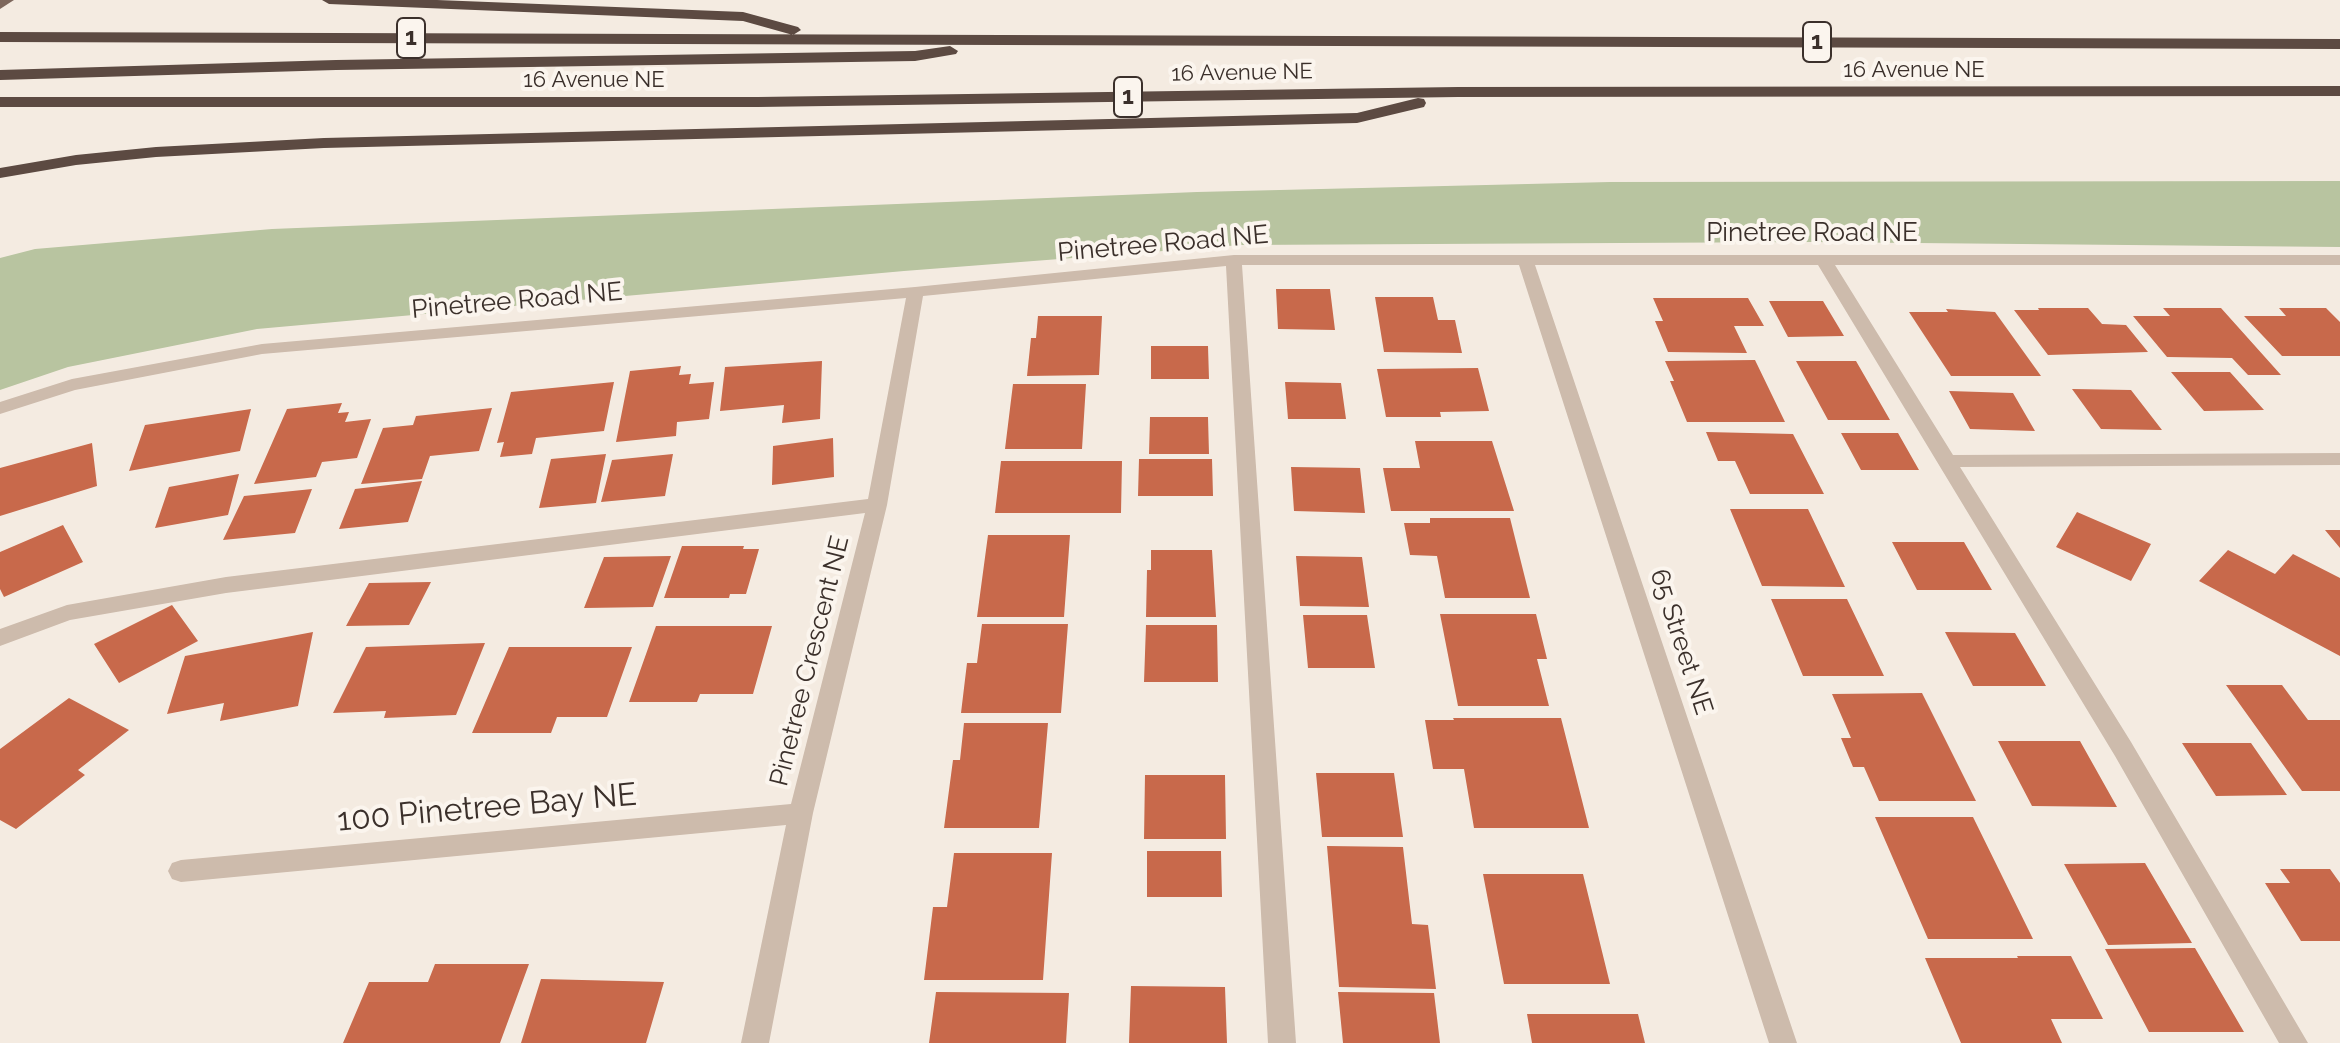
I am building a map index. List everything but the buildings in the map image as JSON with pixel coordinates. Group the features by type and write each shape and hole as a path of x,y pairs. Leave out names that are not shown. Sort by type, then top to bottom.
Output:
{"highway":[{"path":"329,0 743,17 823,38"},
{"name":"16 Avenue NE","path":"0,37 2340,44"},
{"path":"0,75 336,65 915,56 1048,38"},
{"name":"16 Avenue NE","path":"0,102 758,102 1458,92 2340,91"},
{"path":"0,173 143,153 324,143 1357,118 1458,92"}],"main road":[{"path":"0,5 8,0"}],"street":[{"name":"65 Street NE","path":"1525,259 1783,1043"},
{"path":"1823,259 2123,749 2294,1043"},
{"name":"Pinetree Road NE","path":"0,408 72,385 262,349 915,292 1234,260 2340,260"},
{"path":"1234,260 1282,1043"},
{"name":"Pinetree Crescent NE","path":"755,1043 801,813 877,505 915,292"},
{"path":"1946,461 2340,459"},
{"path":"0,638 67,613 226,585 877,505"},
{"name":"100 Pinetree Bay NE","path":"181,871 801,813"}],"green space":[{"path":"2340,181 2340,247 1810,242 1241,245 904,271 257,329 68,367 0,390 0,258 35,249 272,229 1197,192 1610,182"}]}
